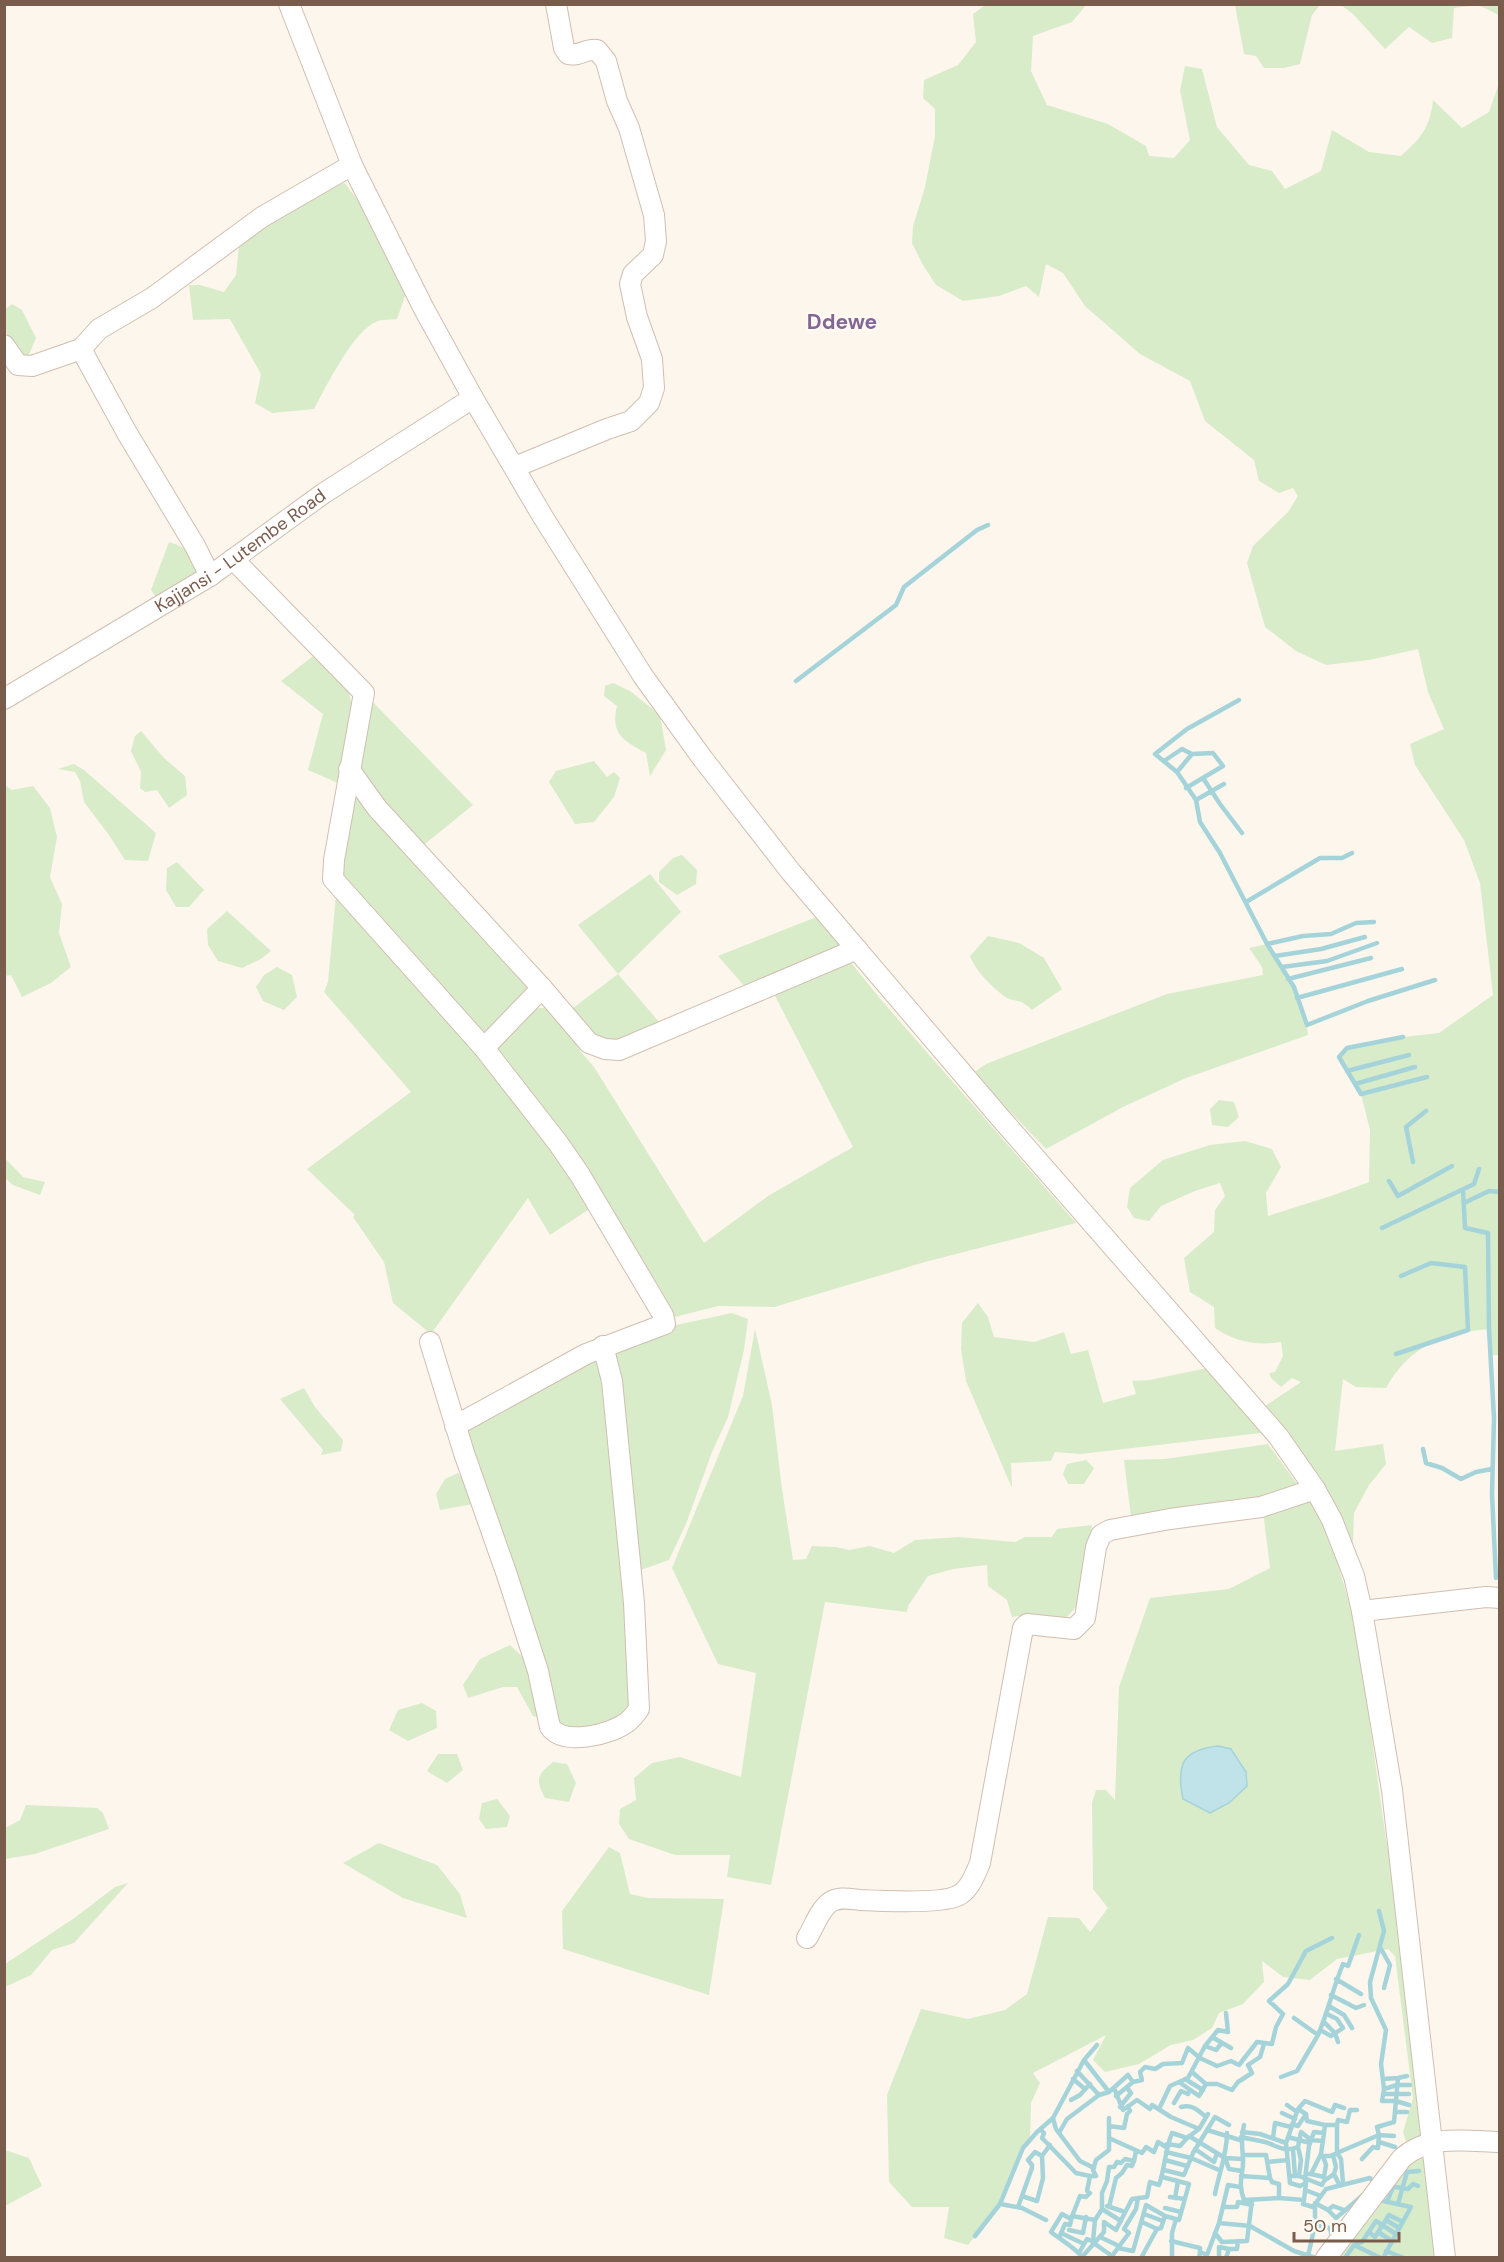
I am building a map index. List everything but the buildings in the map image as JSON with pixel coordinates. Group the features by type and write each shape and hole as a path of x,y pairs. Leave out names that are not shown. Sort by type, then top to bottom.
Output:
{"street":[{"path":"289,4 352,165 424,309 472,398 583,583 674,721 765,841 997,1114 1278,1436 1315,1489 1343,1544 1354,1576 1362,1611 1392,1790 1445,2258"},
{"path":"515,467 631,421 649,403 654,388 652,359 637,317 630,284 633,274 653,255 656,241 651,204 629,128 617,101 606,61 597,50 592,49 574,56 568,54 564,48 556,4"},
{"path":"4,345 18,365 26,366 81,349 99,329 152,298 262,217 352,165"},
{"path":"81,349 210,576"},
{"name":"Kajjansi - Lutembe Road","path":"4,699 210,576 324,493 472,398"},
{"path":"232,559 364,693 349,769 333,879 484,1048 558,1143 580,1175 663,1315 665,1324 603,1346 455,1426"},
{"path":"349,769 377,808 542,988 589,1043 605,1049 620,1050 857,949"},
{"path":"484,1048 542,988"},
{"path":"430,1342 455,1426 538,1671 550,1727 555,1733 570,1738 605,1733 624,1725 639,1709 634,1603 612,1382 603,1346"},
{"path":"807,1938 823,1910 830,1902 841,1898 944,1900 958,1896 971,1883 980,1863 1023,1628 1027,1624 1034,1623 1074,1629 1080,1626 1085,1618 1096,1547 1101,1535 1110,1530 1170,1519 1261,1507 1315,1489"},
{"path":"1362,1611 1486,1597 1500,1598"},
{"path":"1326,2258 1402,2158 1418,2146 1432,2141 1500,2142"}],"green space":[{"path":"985,5 1086,5 1072,22 1033,36 1031,71 1047,105 1108,124 1146,146 1149,156 1174,158 1190,140 1180,90 1185,66 1202,69 1217,127 1249,165 1272,171 1285,189 1321,171 1332,130 1369,152 1401,156 1414,144 1427,125 1433,100 1462,128 1489,112 1499,83 1499,1355 1491,1355 1491,1329 1474,1331 1444,1338 1417,1352 1406,1361 1386,1388 1356,1387 1343,1379 1335,1451 1383,1444 1386,1464 1369,1485 1354,1513 1353,1543 1313,1472 1265,1406 1301,1382 1292,1378 1281,1387 1271,1378 1269,1373 1275,1372 1283,1356 1281,1342 1246,1342 1223,1333 1215,1328 1214,1307 1190,1292 1184,1258 1214,1232 1215,1210 1225,1196 1220,1183 1161,1206 1149,1221 1134,1218 1127,1207 1130,1188 1163,1160 1210,1145 1245,1141 1272,1149 1281,1167 1266,1193 1268,1216 1369,1182 1370,1130 1361,1094 1339,1057 1347,1048 1403,1037 1439,1033 1493,995 1480,883 1464,840 1415,765 1410,744 1444,729 1428,692 1418,649 1369,660 1326,665 1296,651 1265,627 1247,563 1253,546 1288,512 1298,496 1293,488 1279,493 1259,481 1254,460 1205,421 1190,381 1140,354 1085,306 1063,273 1046,264 1039,297 1026,286 999,296 963,301 936,285 923,265 912,243 913,226 925,187 935,136 935,109 923,98 924,80 958,65 976,42 973,14"},
{"path":"1235,5 1320,5 1312,15 1300,64 1284,68 1264,68 1256,56 1244,54"},
{"path":"1341,5 1478,5 1454,8 1452,38 1432,43 1409,27 1385,49 1353,14"},
{"path":"1478,5 1499,5 1499,15"},
{"path":"345,183 384,237 406,293 397,319 380,320 369,326 350,347 314,409 272,413 255,403 261,374 230,319 193,320 189,285 200,285 224,292 236,275 239,245 276,211 314,193"},
{"path":"12,304 22,310 36,338 27,359 17,357 5,329 4,310"},
{"path":"169,542 186,549 194,561 196,574 156,597 151,590"},
{"path":"317,653 347,685 355,717 338,783 308,770 323,714 281,681"},
{"path":"613,683 630,691 660,715 666,750 650,776 646,753 631,745 617,730 615,716 617,706 604,696 605,686"},
{"path":"368,697 473,805 420,848 356,771"},
{"path":"141,731 164,758 185,776 187,795 169,808 157,790 145,792 140,788 141,772 131,751 135,736"},
{"path":"594,761 607,777 614,772 620,778 614,797 594,822 575,824 549,782 556,771"},
{"path":"74,764 84,770 156,833 148,861 125,860 84,802 80,781 75,772 58,769"},
{"path":"5,785 12,790 33,786 50,808 57,837 50,877 62,904 59,933 71,967 51,983 22,997 11,975 5,976"},
{"path":"356,787 530,989 488,1034 481,1036 344,883 338,867"},
{"path":"682,855 697,870 696,884 677,895 659,882 659,872 673,858"},
{"path":"177,862 204,890 189,907 176,907 166,890 167,868"},
{"path":"650,874 681,912 618,974 578,925"},
{"path":"336,895 470,1036 594,1206 550,1235 528,1198 431,1334 393,1303 384,1262 353,1217 355,1215 307,1169 411,1092 324,992 328,982"},
{"path":"227,911 271,951 261,959 242,968 218,961 208,945 207,929"},
{"path":"819,916 843,947 747,989 718,956"},
{"path":"988,936 1019,943 1044,958 1062,989 1032,1010 1024,1003 1004,996 984,978 970,956"},
{"path":"1267,944 1298,999 1308,1035 1186,1078 1123,1107 1046,1149 973,1073 986,1064 1167,994 1263,975 1262,967 1249,948"},
{"path":"848,959 1076,1223 925,1262 774,1307 718,1306 675,1317 660,1288 583,1166 497,1056 495,1042 528,1012 535,1009 553,1009 581,1052 594,1067 704,1243 768,1196 853,1147 772,990"},
{"path":"277,967 292,975 297,997 284,1010 263,1001 256,987 264,975"},
{"path":"618,974 660,1023 630,1039 600,1042 569,1011"},
{"path":"1219,1100 1234,1102 1239,1117 1228,1127 1212,1125 1210,1109"},
{"path":"4,1157 23,1177 45,1182 40,1195 13,1185 5,1178"},
{"path":"978,1303 988,1317 994,1337 1034,1342 1064,1332 1071,1354 1088,1350 1103,1403 1136,1394 1132,1381 1150,1380 1207,1368 1261,1433 1081,1454 1055,1452 1051,1461 1011,1463 1012,1488 966,1381 961,1349 962,1323"},
{"path":"732,1313 748,1319 744,1350 728,1417 712,1452 686,1524 669,1560 635,1572 608,1349 676,1325"},
{"path":"755,1329 772,1405 793,1560 806,1559 812,1546 849,1550 870,1546 894,1553 915,1540 958,1537 1015,1542 1025,1537 1052,1537 1057,1529 1092,1525 1080,1603 1066,1618 1025,1615 1012,1617 1007,1600 988,1586 987,1565 953,1569 928,1576 908,1606 907,1612 825,1602 771,1885 727,1877 730,1855 675,1855 629,1839 619,1824 620,1809 636,1800 634,1778 652,1763 680,1757 741,1777 756,1673 718,1664 672,1568 743,1396"},
{"path":"600,1350 635,1704 627,1716 592,1733 560,1730 467,1429"},
{"path":"304,1388 315,1407 343,1440 341,1451 321,1455 323,1450 280,1399"},
{"path":"1268,1444 1300,1488 1254,1504 1131,1517 1124,1460 1165,1459"},
{"path":"1086,1460 1094,1468 1084,1484 1068,1484 1063,1474 1067,1464"},
{"path":"458,1473 470,1489 473,1504 440,1510 436,1494 445,1479"},
{"path":"1308,1499 1329,1532 1352,1614 1395,1886 1424,2136 1407,2145 1403,2132 1413,2098 1395,1956 1388,1949 1337,1959 1310,1980 1283,1977 1262,1961 1264,1982 1243,2004 1219,2013 1212,2028 1193,2040 1171,2045 1139,2064 1105,2072 1093,2060 1106,2035 1033,2073 1040,2083 1031,2103 1030,2141 1018,2158 1000,2204 968,2245 944,2238 949,2207 912,2207 889,2182 887,2095 921,2009 968,2019 1005,2010 1027,1994 1048,1917 1079,1918 1090,1932 1108,1908 1093,1889 1092,1803 1096,1790 1106,1790 1115,1800 1119,1687 1150,1598 1229,1589 1270,1568 1263,1511"},
{"path":"510,1645 530,1664 541,1718 533,1716 517,1687 503,1687 468,1698 463,1685 480,1659"},
{"path":"422,1703 436,1711 437,1728 408,1741 389,1730 398,1710"},
{"path":"438,1754 457,1754 463,1770 447,1783 427,1771"},
{"path":"553,1762 567,1764 576,1783 569,1802 545,1798 542,1792 539,1778"},
{"path":"497,1799 510,1816 507,1827 486,1829 479,1819 482,1803"},
{"path":"26,1805 97,1808 103,1813 109,1829 35,1854 5,1859 5,1828 20,1820"},
{"path":"379,1843 437,1865 460,1894 467,1918 403,1898 343,1863"},
{"path":"609,1847 620,1853 630,1894 648,1898 724,1899 709,1995 563,1949 562,1911"},
{"path":"128,1883 74,1943 52,1950 31,1975 5,1987 5,1964 73,1919 115,1887"},
{"path":"5,2150 29,2158 42,2186 5,2206"},
{"path":"1427,2151 1436,2257 1332,2258 1402,2170"}],"water":[{"path":"1218,1746 1231,1749 1246,1772 1247,1786 1229,1803 1210,1813 1183,1799 1180,1777 1184,1761 1189,1756 1196,1751"}],"waterway":[{"path":"796,681 896,605 904,587 977,530 988,525"},
{"path":"1239,700 1187,729 1155,754 1177,772 1196,800 1200,822 1220,853 1267,944 1294,987 1307,1025 1368,1001 1435,980"},
{"path":"1164,761 1182,749 1192,754"},
{"path":"1177,772 1192,754 1213,753 1223,766 1186,788"},
{"path":"1203,778 1242,833"},
{"path":"1196,800 1224,784"},
{"path":"1246,902 1320,858 1342,858 1352,853"},
{"path":"1267,944 1303,936 1331,934 1356,923 1374,922"},
{"path":"1275,956 1321,949 1365,937"},
{"path":"1282,967 1327,961 1377,943"},
{"path":"1288,979 1371,958"},
{"path":"1297,998 1402,969"},
{"path":"1403,1037 1347,1048 1339,1057 1361,1094 1427,1077"},
{"path":"1347,1071 1409,1055"},
{"path":"1355,1084 1415,1067"},
{"path":"1413,1162 1406,1127 1426,1111"},
{"path":"1389,1181 1398,1196 1452,1166"},
{"path":"1382,1228 1474,1184 1479,1169"},
{"path":"1463,1191 1465,1228 1488,1233 1489,1329 1494,1418 1492,1494 1496,1578"},
{"path":"1464,1203 1489,1191 1500,1192"},
{"path":"1396,1354 1468,1330 1465,1267 1431,1263 1401,1276"},
{"path":"1423,1449 1426,1463 1442,1468 1461,1479 1476,1472 1492,1469"},
{"path":"1379,1911 1384,1931 1370,1982 1371,1998 1386,2030 1381,2064 1384,2089 1382,2101 1396,2101 1409,2105"},
{"path":"1294,2018 1318,2035 1343,1964 1348,1966 1359,1935"},
{"path":"1059,2133 1067,2119 1099,2095 1109,2092 1128,2075 1133,2082 1142,2080 1140,2072 1145,2067 1155,2069 1163,2064 1182,2063 1188,2048 1200,2058 1217,2066 1231,2061 1239,2065 1257,2042 1272,2044 1276,2027 1283,2014 1269,2001 1288,1984 1306,1951 1332,1938"},
{"path":"1380,1947 1390,1965 1384,1988"},
{"path":"1336,1979 1361,1994"},
{"path":"1331,1995 1356,2008 1364,2005"},
{"path":"1329,2006 1344,2015 1352,2028"},
{"path":"1159,2109 1170,2086 1188,2078 1205,2046 1218,2030 1228,2032 1226,2013"},
{"path":"1320,2030 1331,2036 1343,2028 1337,2019 1327,2014"},
{"path":"1324,2022 1335,2033 1338,2042"},
{"path":"1281,2077 1297,2071 1318,2035"},
{"path":"1212,2037 1231,2048"},
{"path":"1205,2046 1216,2050 1221,2044"},
{"path":"1179,2082 1199,2096 1206,2084 1217,2084 1232,2090 1238,2082 1252,2073 1248,2065 1260,2057 1264,2044"},
{"path":"975,2236 1000,2204 1023,2148 1053,2118 1084,2060 1097,2045"},
{"path":"1084,2060 1109,2092"},
{"path":"1077,2071 1099,2095"},
{"path":"1192,2072 1206,2084"},
{"path":"1362,2159 1373,2147 1378,2148 1377,2127 1394,2122 1398,2078 1407,2076"},
{"path":"1383,2079 1398,2078"},
{"path":"1073,2079 1085,2089"},
{"path":"1185,2079 1203,2090"},
{"path":"1116,2096 1133,2082"},
{"path":"1071,2100 1080,2095 1090,2084"},
{"path":"1384,2089 1397,2085 1410,2085"},
{"path":"1114,2088 1123,2110 1137,2100 1150,2109 1152,2105 1171,2117 1199,2129"},
{"path":"1120,2107 1131,2093 1127,2088"},
{"path":"1174,2103 1181,2091 1188,2094 1190,2090"},
{"path":"1383,2094 1409,2094"},
{"path":"1298,2109 1305,2101 1332,2112 1335,2105 1344,2108"},
{"path":"1287,2105 1297,2112"},
{"path":"1109,2126 1124,2128 1127,2114 1130,2111 1128,2106"},
{"path":"1181,2107 1192,2107 1206,2117"},
{"path":"1286,2143 1298,2109 1306,2114 1307,2121 1325,2125 1337,2125 1338,2120 1347,2122 1350,2110 1357,2110"},
{"path":"1395,2112 1407,2112"},
{"path":"1282,2113 1295,2119"},
{"path":"1109,2118 1109,2150 1096,2160 1093,2170 1096,2176 1090,2176 1087,2191 1090,2193 1086,2197 1080,2196 1071,2219 1062,2214 1051,2232 1082,2257 1104,2232 1104,2222 1116,2230 1132,2199 1147,2197 1150,2182 1159,2185 1172,2133 1187,2138 1199,2129 1208,2114"},
{"path":"1292,2124 1298,2126 1306,2114"},
{"path":"1164,2170 1184,2175 1193,2153 1215,2117 1229,2125"},
{"path":"1053,2118 1056,2129 1080,2161 1094,2168"},
{"path":"1273,2138 1275,2123 1291,2127"},
{"path":"1244,2125 1241,2183 1244,2200 1279,2198 1304,2200 1303,2204 1313,2207 1326,2189 1370,2178 1376,2184"},
{"path":"1306,2183 1309,2146 1314,2132 1324,2133 1325,2125"},
{"path":"1311,2174 1324,2177 1326,2165 1323,2156 1337,2153 1337,2125"},
{"path":"1041,2130 1044,2133 1042,2138 1076,2173 1090,2176"},
{"path":"1207,2130 1240,2140"},
{"path":"1242,2132 1260,2134 1286,2143 1290,2183 1300,2186 1306,2183 1304,2200"},
{"path":"1241,2137 1288,2149 1298,2147 1301,2132 1311,2140 1323,2141"},
{"path":"1215,2194 1227,2133"},
{"path":"1308,2174 1311,2174 1321,2154 1324,2133"},
{"path":"1343,2183 1341,2159 1337,2153 1379,2135 1394,2136"},
{"path":"1167,2144 1180,2146 1189,2136 1225,2158 1243,2159"},
{"path":"1288,2137 1310,2143"},
{"path":"1109,2138 1142,2153 1146,2147 1154,2152 1158,2142 1166,2147"},
{"path":"1379,2142 1395,2147"},
{"path":"1018,2207 1032,2168 1028,2160 1035,2152 1042,2156 1050,2145"},
{"path":"1298,2147 1301,2160 1299,2176"},
{"path":"1195,2149 1214,2162 1217,2153"},
{"path":"1293,2149 1295,2176"},
{"path":"1093,2241 1095,2220 1102,2209 1102,2193 1109,2167 1114,2167 1117,2162 1121,2163 1125,2159 1134,2161 1136,2151"},
{"path":"1166,2152 1191,2158 1219,2170"},
{"path":"1243,2155 1266,2155 1270,2178"},
{"path":"1333,2155 1336,2167 1334,2174"},
{"path":"1022,2196 1037,2201 1043,2178 1042,2156"},
{"path":"1225,2158 1229,2169 1242,2171"},
{"path":"1165,2160 1187,2166"},
{"path":"1268,2162 1288,2160"},
{"path":"1109,2207 1116,2178 1127,2165 1132,2166 1134,2161"},
{"path":"1398,2204 1407,2172 1419,2171"},
{"path":"1290,2176 1299,2176 1322,2185 1334,2174 1339,2184"},
{"path":"1241,2176 1270,2178 1272,2182 1279,2184 1279,2198"},
{"path":"1146,2205 1165,2216 1179,2220 1189,2184 1162,2177"},
{"path":"1175,2198 1178,2181"},
{"path":"1389,2186 1408,2189 1413,2184 1418,2186"},
{"path":"1199,2258 1200,2252 1207,2255 1219,2223 1228,2185 1240,2187"},
{"path":"1387,2202 1393,2187"},
{"path":"1305,2190 1321,2196"},
{"path":"1328,2210 1336,2218 1363,2195"},
{"path":"1170,2197 1185,2199"},
{"path":"1095,2244 1112,2256 1129,2233 1124,2229 1136,2209 1138,2198"},
{"path":"1381,2198 1379,2200 1411,2207 1383,2258"},
{"path":"1215,2233 1222,2242 1247,2241 1252,2200"},
{"path":"1223,2207 1237,2207 1238,2202 1252,2205"},
{"path":"1308,2256 1315,2225 1315,2203 1328,2210 1333,2206 1344,2210"},
{"path":"1000,2204 1022,2208 1046,2220"},
{"path":"1118,2248 1133,2251 1146,2205"},
{"path":"1107,2206 1125,2212"},
{"path":"1165,2208 1181,2212"},
{"path":"1102,2209 1121,2221"},
{"path":"1144,2214 1163,2221"},
{"path":"1370,2233 1375,2237 1389,2215 1403,2222"},
{"path":"1059,2238 1065,2224 1070,2225 1072,2216 1095,2220"},
{"path":"1141,2258 1157,2229 1161,2228 1165,2216"},
{"path":"1069,2230 1083,2233 1086,2217"},
{"path":"1172,2258 1172,2233 1176,2219"},
{"path":"1386,2220 1399,2228"},
{"path":"1354,2245 1362,2242 1376,2221 1396,2234"},
{"path":"1142,2222 1157,2229"},
{"path":"1219,2223 1250,2226 1294,2251 1316,2258"},
{"path":"1315,2225 1330,2228 1332,2237 1330,2240"},
{"path":"1378,2232 1392,2241"},
{"path":"1061,2233 1084,2244"},
{"path":"1100,2237 1119,2246"},
{"path":"1079,2253 1087,2239 1094,2242"},
{"path":"1171,2241 1200,2248 1200,2252"},
{"path":"1226,2258 1229,2249 1237,2249 1238,2241"},
{"path":"1354,2245 1381,2258"},
{"path":"1345,2258 1354,2245"},
{"path":"1219,2258 1219,2247 1229,2249"},
{"path":"1386,2251 1404,2258"}],"district":[{"name":"Ddewe","path":"842,322"}]}
